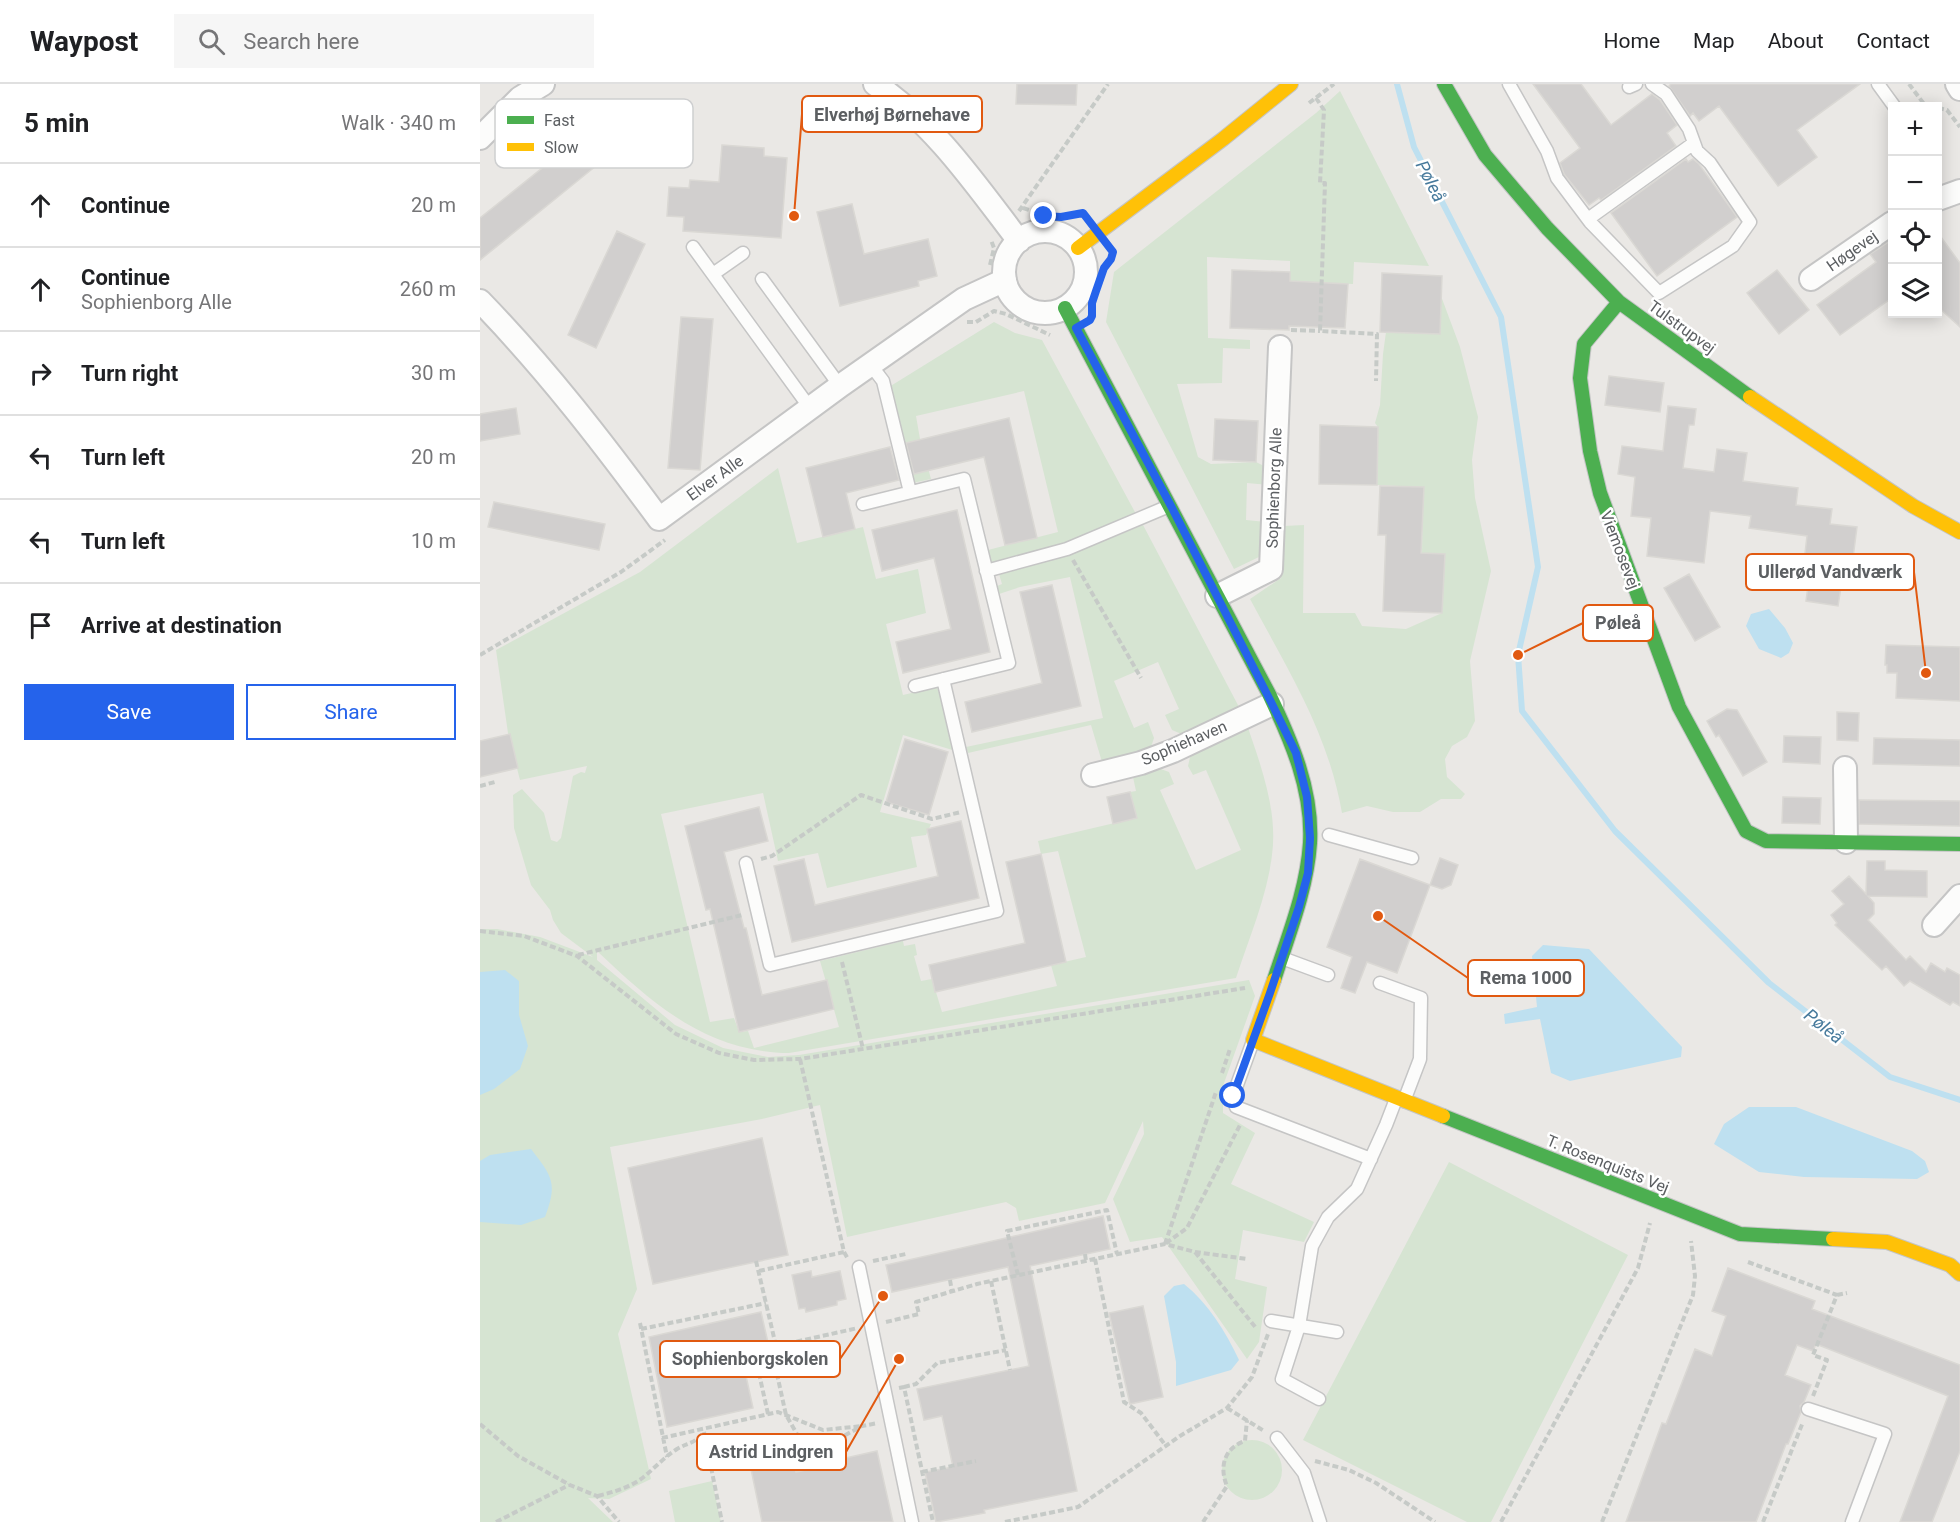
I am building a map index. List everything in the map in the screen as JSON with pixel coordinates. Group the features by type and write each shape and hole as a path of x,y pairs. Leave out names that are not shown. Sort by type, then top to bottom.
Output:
{"street":[{"path":"519,99 543,84"},
{"path":"874,84 899,100 938,138 1019,241"},
{"path":"1078,248 1223,139 1291,84"},
{"name":"Tulstrupvej","path":"1444,84 1485,154 1547,228 1619,302 1760,405 1912,506 1960,532"},
{"path":"1957,84 1960,89"},
{"path":"480,138 495,123"},
{"path":"1942,198 1960,191"},
{"name":"Høgevej","path":"1811,279 1888,226"},
{"path":"1044,231 1057,233 1069,239 1078,248 1084,259 1085,281 1077,297 1054,310 1030,310 1018,302 1009,291 1005,280 1005,262 1013,247 1030,234 1044,231"},
{"name":"Elver Alle","path":"480,302 522,344 607,448 659,519 870,364 963,299 1005,280"},
{"name":"Viemosevej","path":"1619,302 1584,344 1580,378 1590,451 1603,505 1679,707 1746,831 1766,841 1960,844"},
{"path":"1054,310 1076,328 1171,506 1296,753 1307,797 1310,838 1308,873 1299,907 1253,1040"},
{"name":"Sophienborg Alle","path":"1217,596 1271,569 1280,347"},
{"name":"Sophiehaven","path":"1093,775 1141,763 1173,751 1272,704"},
{"path":"1845,768 1846,842"},
{"path":"1934,925 1960,896"},
{"name":"T. Rosenquists Vej","path":"1253,1040 1740,1234 1887,1242 1950,1265 1960,1274"}],"lane":[{"path":"1509,84 1547,151 1557,178 1588,219 1659,293 1733,246 1750,222 1710,163 1697,151 1689,129 1666,94 1652,84"},
{"path":"1878,84 1891,102"},
{"path":"1588,219 1694,143"},
{"path":"693,247 810,408"},
{"path":"713,274 743,253"},
{"path":"762,279 840,386"},
{"path":"870,364 883,381 910,492"},
{"path":"863,504 964,479 1009,663 915,686"},
{"path":"986,571 1067,549 1171,506"},
{"path":"746,863 770,965 997,911 943,679"},
{"path":"1329,835 1412,858"},
{"path":"1281,958 1328,975"},
{"path":"1319,1398 1282,1379 1299,1326 1312,1246 1328,1216 1357,1189 1420,1059 1421,998 1380,983"},
{"path":"1253,1040 1233,1096 1236,1107 1371,1159"},
{"path":"859,1267 912,1522"},
{"path":"1271,1321 1337,1332"},
{"path":"1808,1409 1886,1434 1852,1522"},
{"path":"1277,1438 1304,1473 1320,1522"}],"path":[{"path":"1005,222 1023,208 1026,200 1108,84"},
{"path":"1909,84 1922,102"},
{"path":"1316,98 1324,110 1320,183 1325,183 1320,331 1377,334 1376,381"},
{"path":"1942,109 1947,110 1960,128"},
{"path":"1023,208 1038,214 1061,217 1083,213 1113,252 1104,268 1092,303 1092,316 1090,320 1076,328"},
{"path":"966,322 976,322 994,311 1006,314 1057,338 1054,310"},
{"path":"480,656 621,572 665,540"},
{"path":"1067,549 1141,678"},
{"path":"480,786 495,782"},
{"path":"746,863 772,856 861,795 932,819 973,808"},
{"path":"577,956 757,911"},
{"path":"480,931 524,936 577,956 676,1034 719,1053 754,1060 800,1059 1251,987 1270,993"},
{"path":"839,949 863,1049"},
{"path":"1222,1075 1233,1042"},
{"path":"800,1059 844,1252 849,1261 859,1267 864,1263 906,1254"},
{"path":"1165,1244 1218,1086"},
{"path":"768,1414 754,1351 919,1314 916,1302 991,1281 1165,1244 1187,1228 1247,1112"},
{"path":"1501,1522 1638,1268 1655,1201"},
{"path":"1018,1275 1007,1231 1107,1210 1117,1254"},
{"path":"1602,1522 1693,1295 1695,1276 1690,1240 1701,1244"},
{"path":"1165,1244 1195,1252 1247,1259"},
{"path":"759,1271 844,1252"},
{"path":"1195,1252 1266,1342"},
{"path":"1085,1254 1086,1261"},
{"path":"1095,1259 1124,1402 1141,1413 1166,1446"},
{"path":"1743,1260 1836,1295 1846,1293"},
{"path":"756,1261 786,1415 808,1455 812,1468"},
{"path":"950,1280 952,1292"},
{"path":"991,1281 1010,1370"},
{"path":"1763,1522 1827,1360 1813,1355 1836,1295"},
{"path":"641,1329 766,1303"},
{"path":"1005,1522 1078,1507 1166,1446 1227,1408 1252,1377 1266,1342 1271,1321"},
{"path":"640,1323 667,1457"},
{"path":"885,1391 916,1384 937,1363 1006,1350"},
{"path":"734,1360 755,1356"},
{"path":"904,1387 933,1522"},
{"path":"1227,1408 1277,1438"},
{"path":"663,1438 704,1431 778,1412 823,1430 891,1420"},
{"path":"1203,1522 1227,1486 1223,1476 1224,1461 1234,1446 1245,1441 1247,1420"},
{"path":"480,1424 518,1456 570,1485 597,1496 619,1522"},
{"path":"808,1455 862,1426"},
{"path":"597,1496 615,1492 634,1483 678,1449 693,1444 704,1431"},
{"path":"704,1431 722,1522"},
{"path":"1308,1457 1318,1463 1349,1470 1376,1483 1435,1522"},
{"path":"922,1472 976,1461"},
{"path":"496,1522 570,1485"}],"green space":[{"path":"1340,91 1429,266 1354,262 1353,284 1290,282 1290,261 1207,257 1208,338 1250,340 1250,349 1223,348 1222,383 1177,384 1198,457 1211,464 1256,462 1268,468 1269,485 1247,483 1246,520 1266,522 1261,556 1234,569 1106,322 1114,272 1316,113"},
{"path":"1441,296 1460,347 1478,417 1472,460 1475,498 1491,571 1470,661 1475,721 1467,737 1452,746 1445,759 1447,777 1465,794 1461,799 1441,799 1420,812 1393,812 1367,806 1342,813 1336,783 1317,728 1250,599 1281,578 1284,526 1304,525 1303,613 1355,613 1362,626 1406,629 1442,613 1445,554 1422,553 1423,487 1377,485 1378,427 1375,423 1380,405 1386,332 1440,334"},
{"path":"994,322 1015,333 1042,340 1136,514 1062,546 991,564 988,550 1058,532 1024,391 916,416 931,479 913,483 889,387"},
{"path":"778,468 797,543 863,527 876,579 918,569 926,613 886,624 903,695 937,687 959,752 903,735 880,812 931,824 926,835 911,837 917,867 827,888 818,853 778,861 763,793 661,814 710,1022 734,1018 739,1032 748,1031 754,1048 839,1027 820,961 903,941 904,946 915,944 917,955 914,956 921,981 932,979 942,1012 1057,986 1051,965 1086,957 1058,851 1041,854 1038,841 1136,818 1130,792 1136,791 1133,777 1158,768 1169,772 1174,784 1160,790 1196,870 1241,850 1206,770 1193,775 1188,766 1191,753 1247,725 1267,789 1273,822 1273,838 1270,871 1236,978 789,1053 760,1051 707,1035 661,1007 597,951 597,960 675,1025 723,1048 768,1057 799,1055 1249,980 1255,996 1223,1086 1223,1113 1255,1133 1231,1184 1314,1222 1304,1242 1243,1230 1235,1279 1267,1287 1259,1342 1247,1359 1162,1237 1130,1242 1113,1199 1144,1134 1143,1121 1105,1203 1019,1221 1016,1208 1006,1202 847,1237 820,1105 762,1119 610,1147 637,1289 618,1334 651,1479 609,1499 588,1498 613,1522 480,1522 480,929 497,929 540,937 593,957 561,933 550,910 531,885 514,828 513,795 522,789 544,813 551,840 557,842 561,838 573,776 581,772 585,773 587,766 520,780 508,733 496,650 640,572"},
{"path":"1143,525 1239,707 1184,735 1172,730 1165,715 1179,709 1158,662 1114,681 1134,728 1148,722 1154,738 1151,747 1102,762 1091,725 968,753 966,747 1103,718 1070,577 1020,587 999,594 997,586 1002,584 999,574 1072,554"},
{"path":"1449,1162 1628,1255 1491,1522 1467,1522 1303,1440"},
{"path":"1252,1440 1273,1449 1282,1470 1273,1491 1252,1500 1231,1491 1222,1470 1231,1449"},
{"path":"712,1481 721,1522 675,1522 669,1491"}],"water":[{"path":"1769,609 1785,628 1793,643 1789,653 1781,658 1759,649 1746,626 1751,614"},
{"path":"1543,945 1589,949 1682,1047 1681,1057 1570,1081 1551,1073 1540,1019 1505,1024 1504,1014 1537,1007 1532,956"},
{"path":"505,970 519,981 519,1015 528,1046 520,1069 494,1089 480,1095 480,972"},
{"path":"1749,1107 1796,1107 1912,1151 1925,1161 1929,1172 1917,1179 1804,1177 1759,1172 1714,1144 1724,1124"},
{"path":"531,1149 551,1180 551,1196 545,1217 521,1225 480,1222 480,1161 490,1155"},
{"path":"1184,1284 1216,1319 1239,1360 1231,1370 1176,1386 1176,1362 1164,1296 1174,1286"}],"building":[{"path":"1017,84 1077,84 1076,105 1016,104"},
{"path":"1533,84 1581,84 1611,125 1652,94 1660,100 1677,125 1667,133 1676,146 1601,200 1599,198 1589,205 1564,174 1560,163 1580,148"},
{"path":"1671,84 1860,84 1797,130 1817,157 1778,186 1719,106 1699,121 1693,113 1690,116 1669,86"},
{"path":"722,145 764,148 764,156 787,158 781,238 683,231 684,217 667,216 669,187 689,188 690,180 719,182"},
{"path":"1686,159 1688,162 1693,159 1699,164 1737,217 1657,276 1611,213"},
{"path":"542,168 593,168 480,260 480,218"},
{"path":"852,204 864,254 928,239 937,276 918,281 919,286 840,306 817,212"},
{"path":"617,231 645,244 596,348 568,335"},
{"path":"1942,238 1960,263 1960,327 1942,311"},
{"path":"1888,242 1888,301 1840,335 1817,305 1876,262 1870,254"},
{"path":"1232,270 1290,272 1290,281 1348,284 1345,328 1289,326 1289,330 1230,328"},
{"path":"1777,270 1809,310 1779,334 1747,293"},
{"path":"1382,273 1442,276 1440,334 1380,332"},
{"path":"681,317 713,319 700,470 668,468"},
{"path":"1609,376 1664,383 1660,412 1605,405"},
{"path":"1668,406 1696,409 1694,425 1689,425 1683,468 1714,472 1717,449 1747,453 1743,481 1798,488 1796,505 1832,509 1830,524 1857,527 1850,581 1842,581 1838,606 1806,601 1810,571 1803,570 1807,536 1749,528 1751,516 1710,511 1704,563 1647,556 1651,518 1631,516 1635,477 1618,474 1622,446 1663,451"},
{"path":"516,408 520,434 480,441 480,414"},
{"path":"1009,418 1037,538 1005,545 984,457 914,474 906,443"},
{"path":"1215,419 1258,421 1256,462 1213,460"},
{"path":"1320,425 1378,427 1377,485 1319,484"},
{"path":"890,447 899,480 846,493 855,529 823,537 806,468"},
{"path":"1380,486 1424,487 1421,553 1445,554 1442,613 1383,611 1386,535 1378,535"},
{"path":"494,502 605,524 599,550 488,527"},
{"path":"957,510 990,652 903,673 896,642 951,629 934,558 882,571 872,530"},
{"path":"1689,574 1720,627 1695,641 1664,588"},
{"path":"1052,585 1081,706 972,732 965,702 1042,683 1020,592"},
{"path":"1886,645 1960,647 1960,701 1896,698 1897,673 1887,673"},
{"path":"1727,709 1737,710 1767,762 1743,776 1719,735 1716,737 1707,721"},
{"path":"1837,712 1859,713 1858,741 1837,740"},
{"path":"510,734 518,768 480,777 480,741"},
{"path":"1784,736 1821,737 1820,764 1783,762"},
{"path":"1874,738 1960,740 1960,766 1873,764"},
{"path":"905,739 948,752 929,815 886,802"},
{"path":"1130,792 1137,818 1113,824 1107,797"},
{"path":"1783,797 1821,798 1820,824 1782,823"},
{"path":"1859,800 1960,801 1960,826 1859,824"},
{"path":"759,807 768,841 724,852 762,995 827,980 834,1009 739,1032 710,909 706,910 685,826"},
{"path":"961,821 979,898 792,942 774,866 804,859 815,905 938,876 927,829"},
{"path":"1041,854 1066,962 935,992 929,965 1025,943 1006,862"},
{"path":"1440,858 1458,865 1451,885 1442,889 1430,885"},
{"path":"1360,859 1430,885 1397,973 1367,962 1355,993 1341,988 1352,957 1327,947"},
{"path":"1867,861 1885,861 1885,870 1927,871 1927,897 1868,896 1874,903 1874,914 1868,920 1906,960 1910,956 1926,972 1931,963 1945,972 1947,968 1960,975 1960,1006 1953,1002 1950,1005 1910,981 1904,986 1886,966 1882,970 1835,925 1837,923 1831,915 1844,904 1832,891 1849,876 1866,894"},
{"path":"762,1138 788,1255 653,1284 628,1168"},
{"path":"1103,1216 1110,1249 1030,1266 1077,1491 936,1522 925,1472 953,1467 942,1416 924,1420 917,1389 1029,1366 1008,1267 892,1292 886,1265"},
{"path":"1728,1268 1815,1301 1812,1309 1960,1365 1960,1451 1932,1522 1900,1522 1948,1396 1816,1344 1813,1351 1797,1345 1785,1375 1811,1385 1800,1406 1801,1412 1756,1522 1626,1522 1662,1423 1666,1424 1695,1349 1712,1356 1726,1316 1712,1311"},
{"path":"811,1271 812,1277 840,1271 846,1299 837,1301 837,1305 806,1312 805,1308 799,1309 792,1275"},
{"path":"1143,1306 1163,1397 1130,1404 1109,1313"},
{"path":"761,1312 769,1347 741,1353 753,1408 667,1427 649,1337"},
{"path":"789,1441 796,1472 877,1451 893,1522 762,1522 747,1450"}],"waterway":[{"name":"Pøleå","path":"1397,84 1414,147 1501,317 1538,567 1518,655 1522,711 1615,831 1769,983 1890,1077 1960,1100"}],"traffic: fast":[{"path":"1444,84 1485,155 1547,228 1619,302 1750,397"},
{"path":"1619,302 1584,344 1580,378 1590,451 1600,493 1679,707 1746,831 1766,841 1960,844"},
{"path":"1065,308 1269,694 1299,766 1310,823 1308,861 1296,913 1274,980"},
{"path":"1443,1116 1740,1234 1833,1239"}],"traffic: slow":[{"path":"1078,248 1223,139 1291,84"},
{"path":"1750,397 1913,506 1960,532"},
{"path":"1274,980 1253,1040 1443,1116"},
{"path":"1833,1239 1887,1242 1950,1265 1960,1274"}],"place":[{"name":"Elverhøj Børnehave","path":"794,216"},
{"name":"Pøleå","path":"1518,655"},
{"name":"Ullerød Vandværk","path":"1926,673"},
{"name":"Rema 1000","path":"1378,916"},
{"name":"Sophienborgskolen","path":"883,1296"},
{"name":"Astrid Lindgren","path":"899,1359"}],"route":[{"path":"1044,216 1061,217 1083,213 1113,252 1104,268 1092,303 1092,316 1090,320 1076,328 1171,506 1272,704 1296,753 1307,797 1310,838 1308,873 1299,907 1233,1096"}]}
